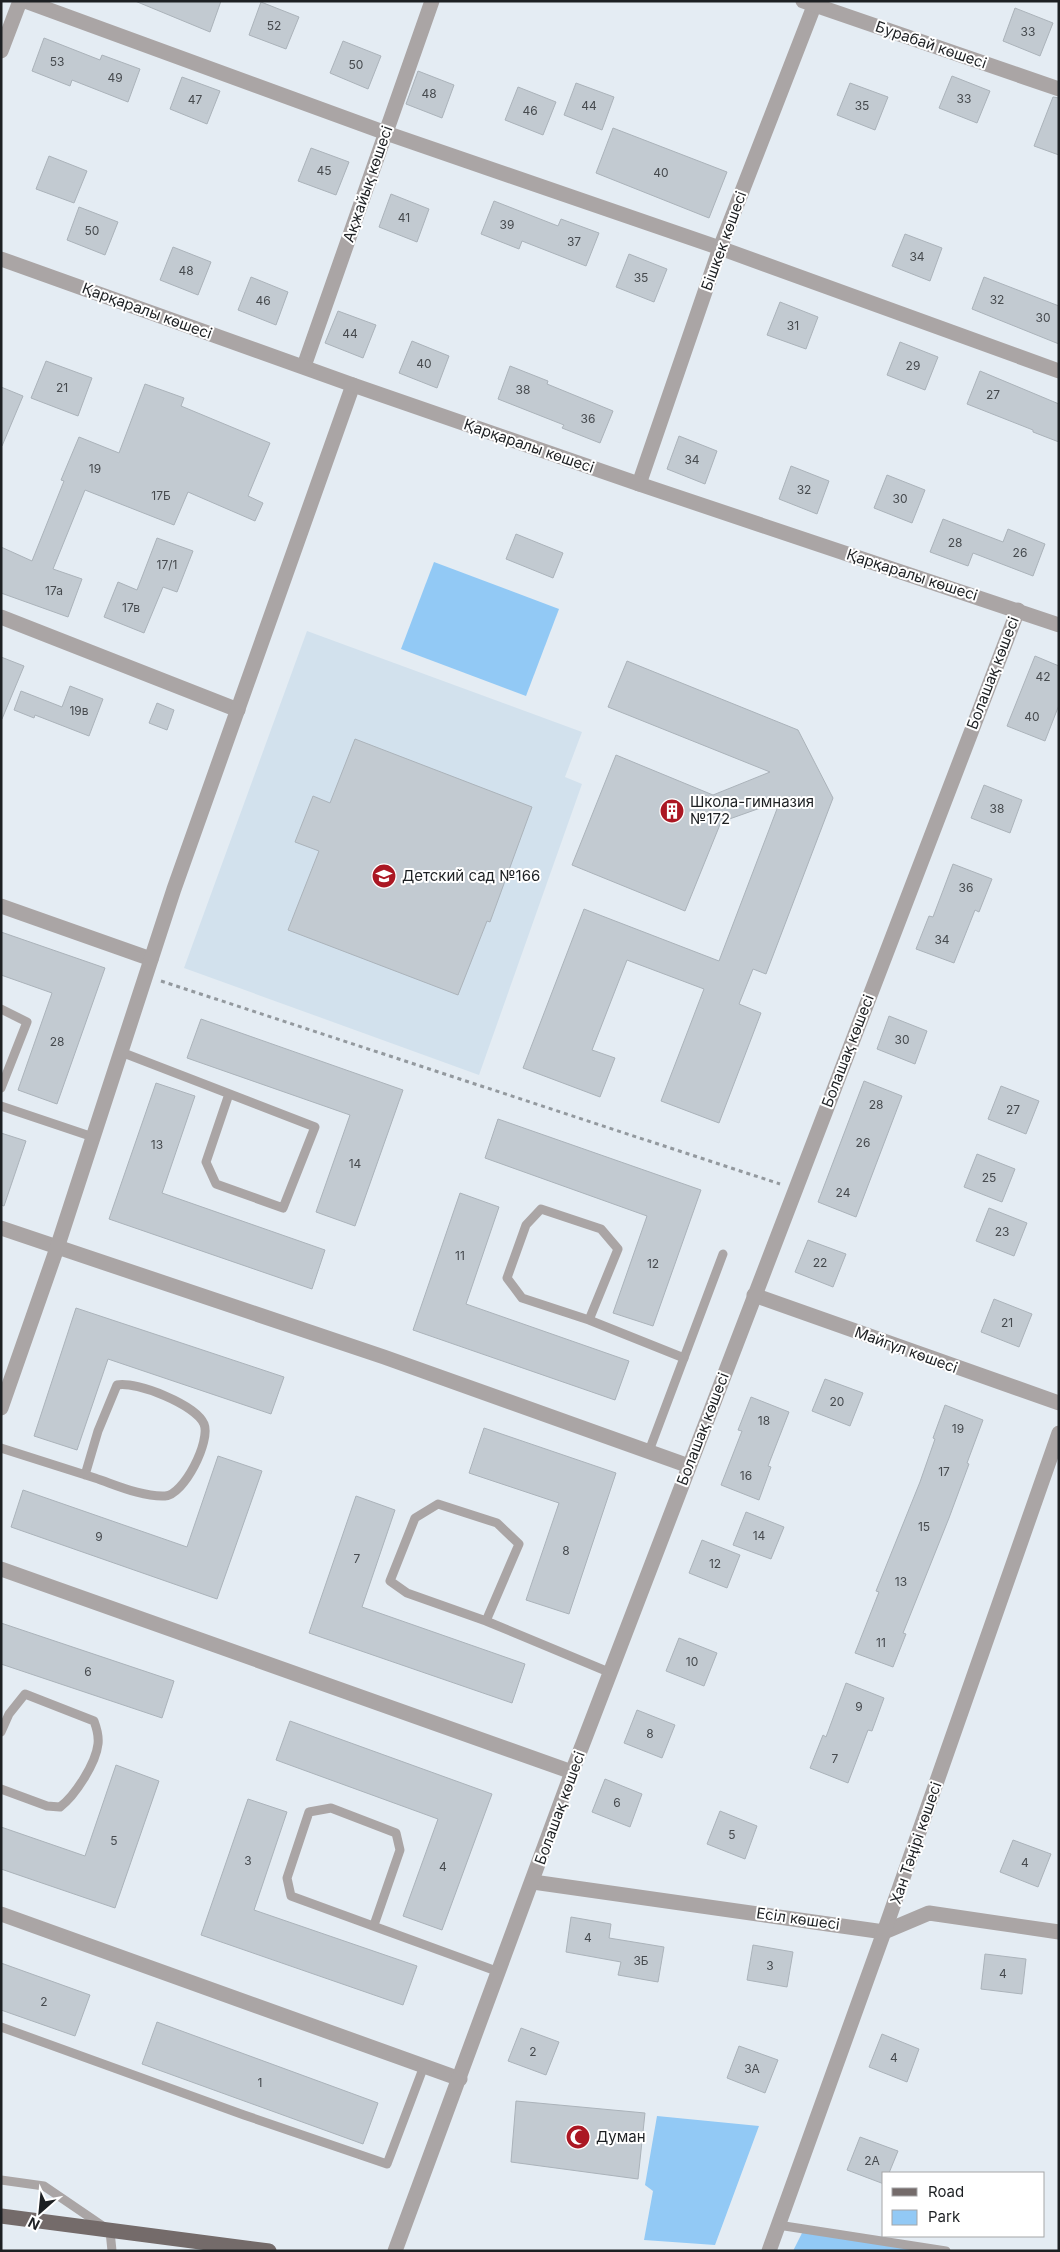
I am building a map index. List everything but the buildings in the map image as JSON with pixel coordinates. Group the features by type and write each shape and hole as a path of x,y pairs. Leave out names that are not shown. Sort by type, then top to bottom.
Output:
{"main road":[{"path":"1,2216 269,2251"}],"street":[{"path":"1,51 20,1"},
{"path":"26,1 386,134 720,248 1059,371"},
{"name":"Ақжайық көшесі","path":"304,366 432,1"},
{"name":"Бурабай көшесі","path":"811,3 1059,89"},
{"name":"Бішкек көшесі","path":"639,484 720,248 811,3"},
{"name":"Қарқаралы көшесі","path":"1,259 353,385 639,484 1059,625"},
{"path":"1,1408 57,1248 151,959 353,385"},
{"name":"Болашақ көшесі","path":"395,2251 500,1972 572,1772 1018,610"},
{"path":"1,617 238,710"},
{"path":"1,906 151,959"},
{"path":"1,1228 384,1357 689,1466"},
{"name":"Майгүл көшесі","path":"754,1295 1059,1403"},
{"name":"Хан Тәңірі көшесі","path":"769,2251 884,1932 1059,1433"},
{"path":"1,1569 572,1772"},
{"name":"Есіл көшесі","path":"533,1882 884,1932"},
{"path":"884,1932 929,1912 1059,1932"},
{"path":"1,1914 460,2079"}],"lane":[{"path":"1,1009 27,1022 1,1088"},
{"path":"121,1052 315,1127 284,1208 216,1184 206,1162 229,1094"},
{"path":"1,1106 93,1137"},
{"path":"589,1320 618,1249 600,1229 541,1208 526,1225 507,1278 522,1298 589,1320 684,1358"},
{"path":"648,1451 723,1254"},
{"path":"1,1448 124,1488 167,1496 179,1489 194,1468 204,1441 205,1426 197,1415 166,1395 128,1385 118,1385 98,1431 85,1475"},
{"path":"486,1621 519,1544 497,1523 438,1504 415,1518 390,1581 407,1593 486,1621 611,1673"},
{"path":"1,1732 9,1714 25,1694 94,1721 98,1732 98,1746 91,1764 72,1797 60,1807 47,1806 1,1789"},
{"path":"374,1925 400,1850 396,1833 331,1808 310,1812 286,1878 291,1896 500,1972"},
{"path":"1,2027 244,2115 387,2164 424,2066"},
{"path":"1,2180 44,2186 110,2231 112,2251"},
{"path":"778,2225 946,2251"}],"path":[{"path":"146,976 795,1189"}],"shaded area":[{"name":"Детский сад №166","path":"307,631 582,732 565,777 582,784 479,1075 184,968"}],"green space":[{"path":"434,562 559,609 526,696 401,649"},
{"path":"657,2116 759,2126 715,2245 644,2240 653,2191 645,2185"},
{"path":"804,2229 946,2251 793,2251"}],"place":[{"name":"Школа-гимназия №172","path":"672,811"},
{"name":"Детский сад №166","path":"384,876"},
{"name":"Думан","path":"578,2137"}]}
